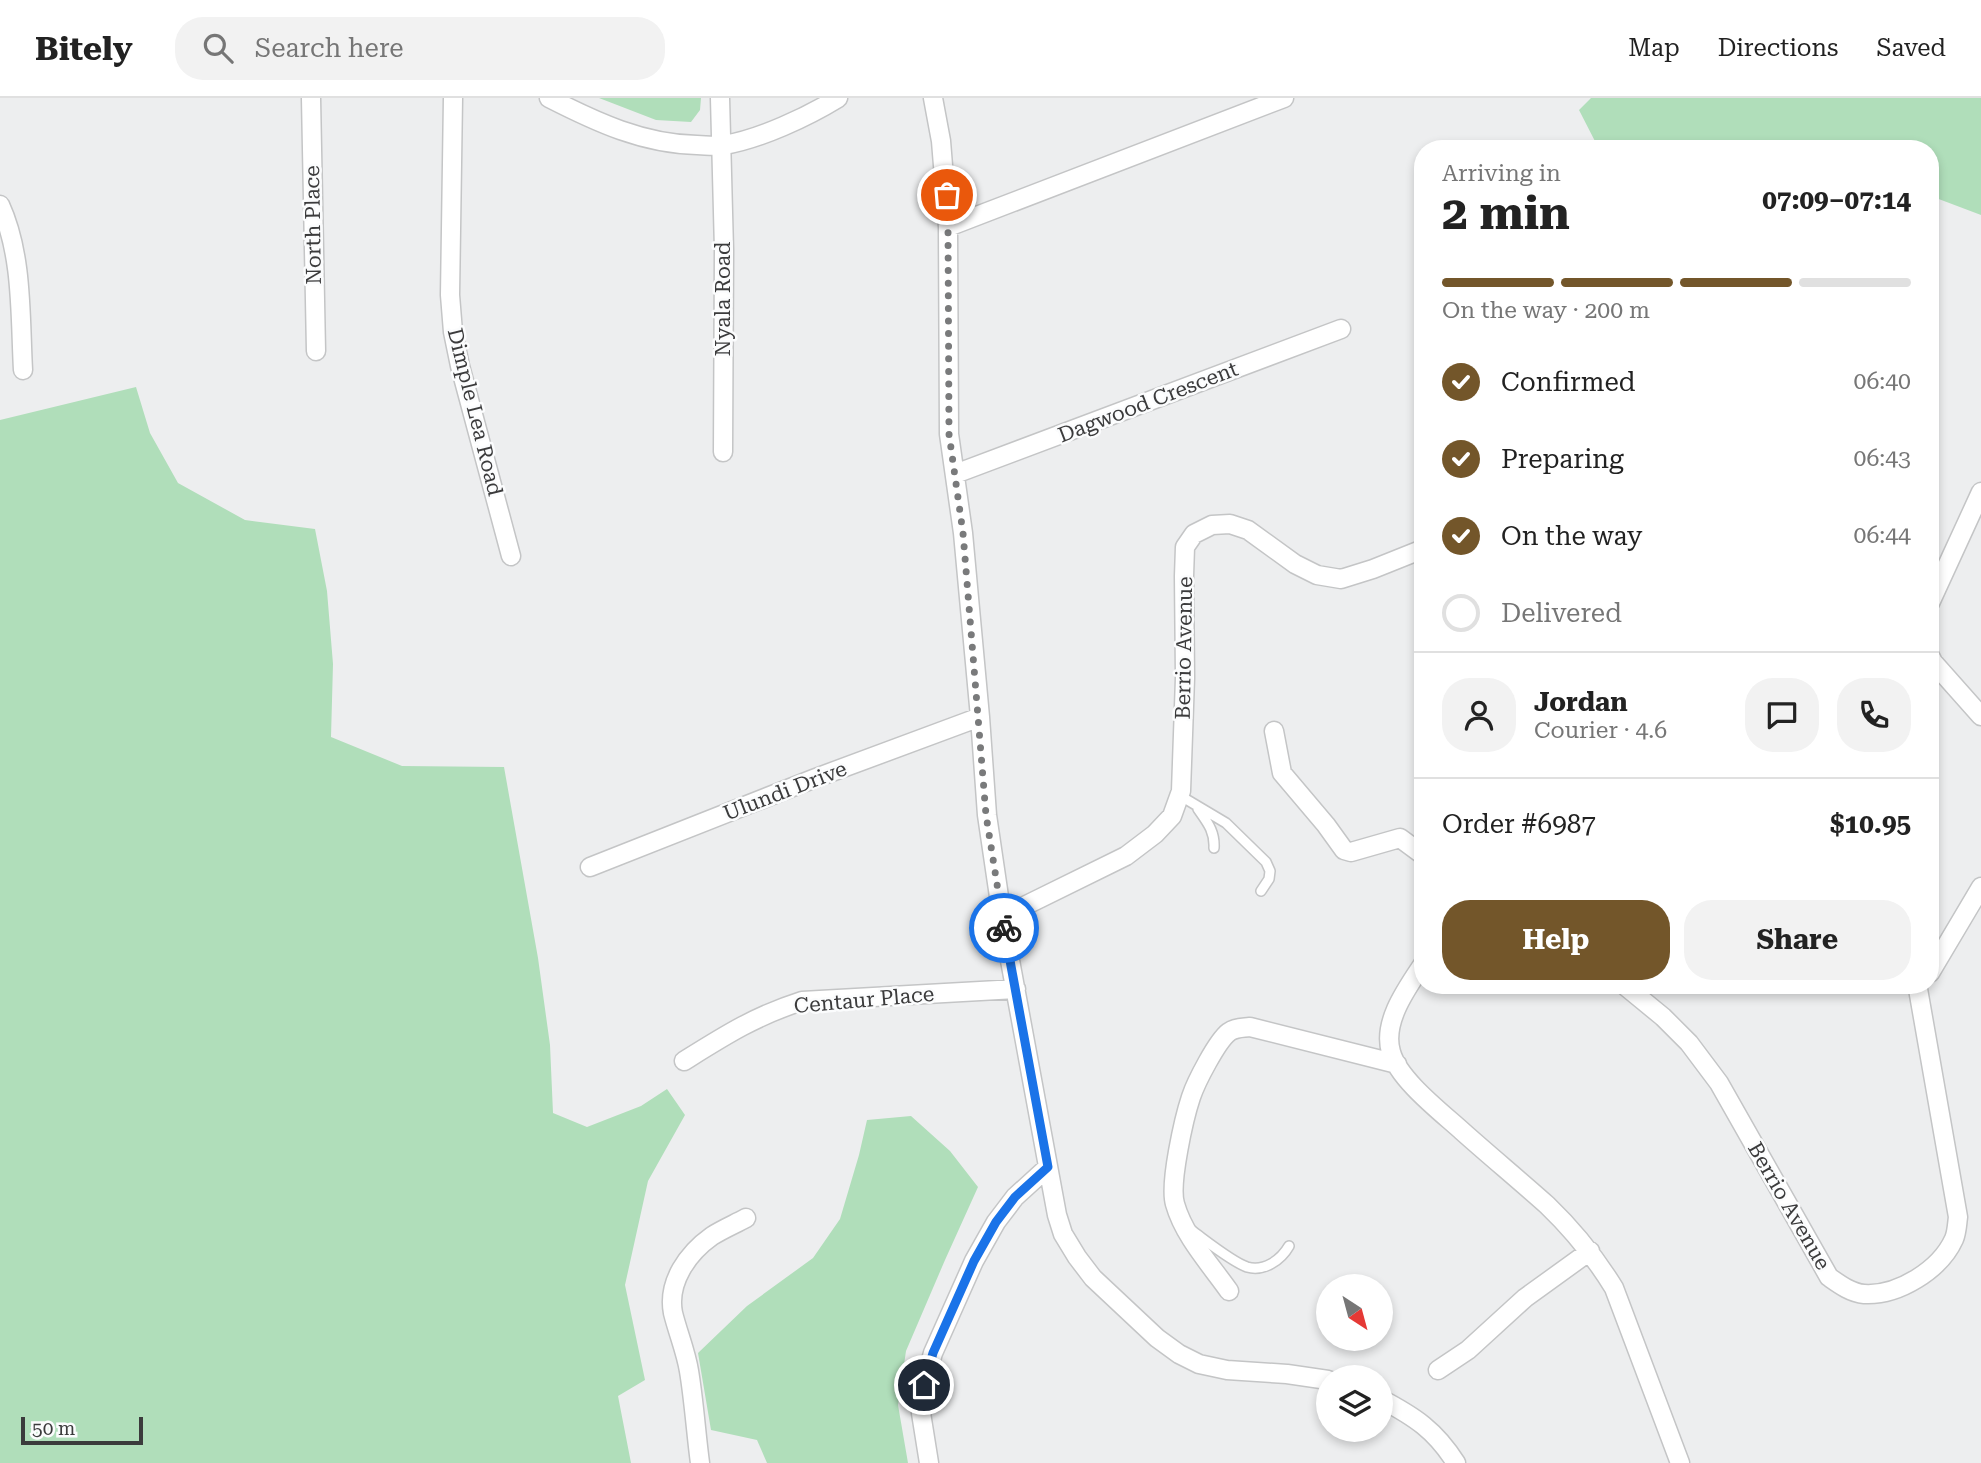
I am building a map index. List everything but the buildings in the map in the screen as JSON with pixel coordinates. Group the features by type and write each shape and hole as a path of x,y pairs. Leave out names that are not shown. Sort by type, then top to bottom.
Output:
{"street":[{"name":"North Place","path":"311,98 316,351"},
{"name":"Dimple Lea Road","path":"453,98 450,295 453,332 511,556"},
{"path":"549,98 616,130 645,139 680,145 722,146 765,134 838,98"},
{"name":"Nyala Road","path":"720,98 723,452"},
{"path":"933,98 941,141 948,227 949,434 963,533 986,815 1057,1215 1063,1234 1093,1278 1178,1354 1199,1364 1227,1370 1316,1378"},
{"path":"948,227 1284,98"},
{"path":"0,205 9,223 16,251 23,370"},
{"name":"Dagwood Crescent","path":"955,474 1340,329"},
{"path":"1939,583 1981,492"},
{"name":"Berrio Avenue","path":"1002,917 1126,856 1155,834 1187,800 1184,567 1185,547 1194,534 1212,525 1230,524 1248,530 1295,564 1317,575 1341,579 1414,553"},
{"path":"1939,669 1981,716"},
{"name":"Ulundi Drive","path":"590,867 980,717"},
{"path":"1274,731 1282,773 1344,850 1351,852 1400,838 1414,848"},
{"path":"1939,959 1981,887"},
{"path":"1414,978 1399,1002 1390,1028 1390,1052 1402,1075 1548,1206 1590,1251 1614,1288 1680,1463"},
{"name":"Centaur Place","path":"684,1061 741,1025 773,1010 802,1001 1016,989"},
{"name":"Berrio Avenue","path":"1635,994 1689,1043 1719,1083 1829,1277 1841,1286 1863,1294 1891,1290 1915,1280 1940,1261 1955,1237 1958,1217 1919,994"},
{"path":"1229,1291 1184,1224 1174,1202 1173,1179 1192,1096 1208,1061 1222,1040 1229,1032 1250,1027 1397,1065"},
{"path":"929,1463 921,1413 924,1385 933,1353 974,1261 996,1222 1015,1197 1048,1167"},
{"path":"700,1463 689,1370 673,1311 674,1283 682,1267 700,1246 714,1235 746,1218"},
{"path":"1438,1370 1468,1350 1525,1298 1590,1251"},
{"path":"1393,1405 1429,1429 1456,1463"}],"lane":[{"path":"1187,800 1211,827 1214,848"},
{"path":"1187,800 1226,823 1266,862 1270,871 1269,879 1261,891"},
{"path":"1184,1224 1248,1267 1261,1267 1276,1262 1284,1256 1289,1246"}],"green space":[{"path":"599,98 701,98 700,110 691,122 656,120"},
{"path":"1591,98 1981,98 1981,215 1939,199 1939,140 1594,140 1579,110"},
{"path":"136,387 150,433 178,483 245,520 315,529 327,591 333,664 331,737 402,766 504,767 538,958 550,1045 553,1113 587,1127 641,1106 667,1089 685,1115 648,1181 625,1285 645,1380 618,1396 631,1463 0,1463 0,420"},
{"path":"911,1116 950,1151 978,1187 906,1351 898,1405 908,1463 767,1463 757,1440 711,1430 698,1353 747,1306 813,1258 840,1219 867,1120"}],"way so far":[{"path":"947,195 949,434 963,533 986,815 1004,928"}],"route":[{"path":"924,1385 933,1353 974,1261 996,1222 1015,1197 1048,1167 1004,928"}]}
